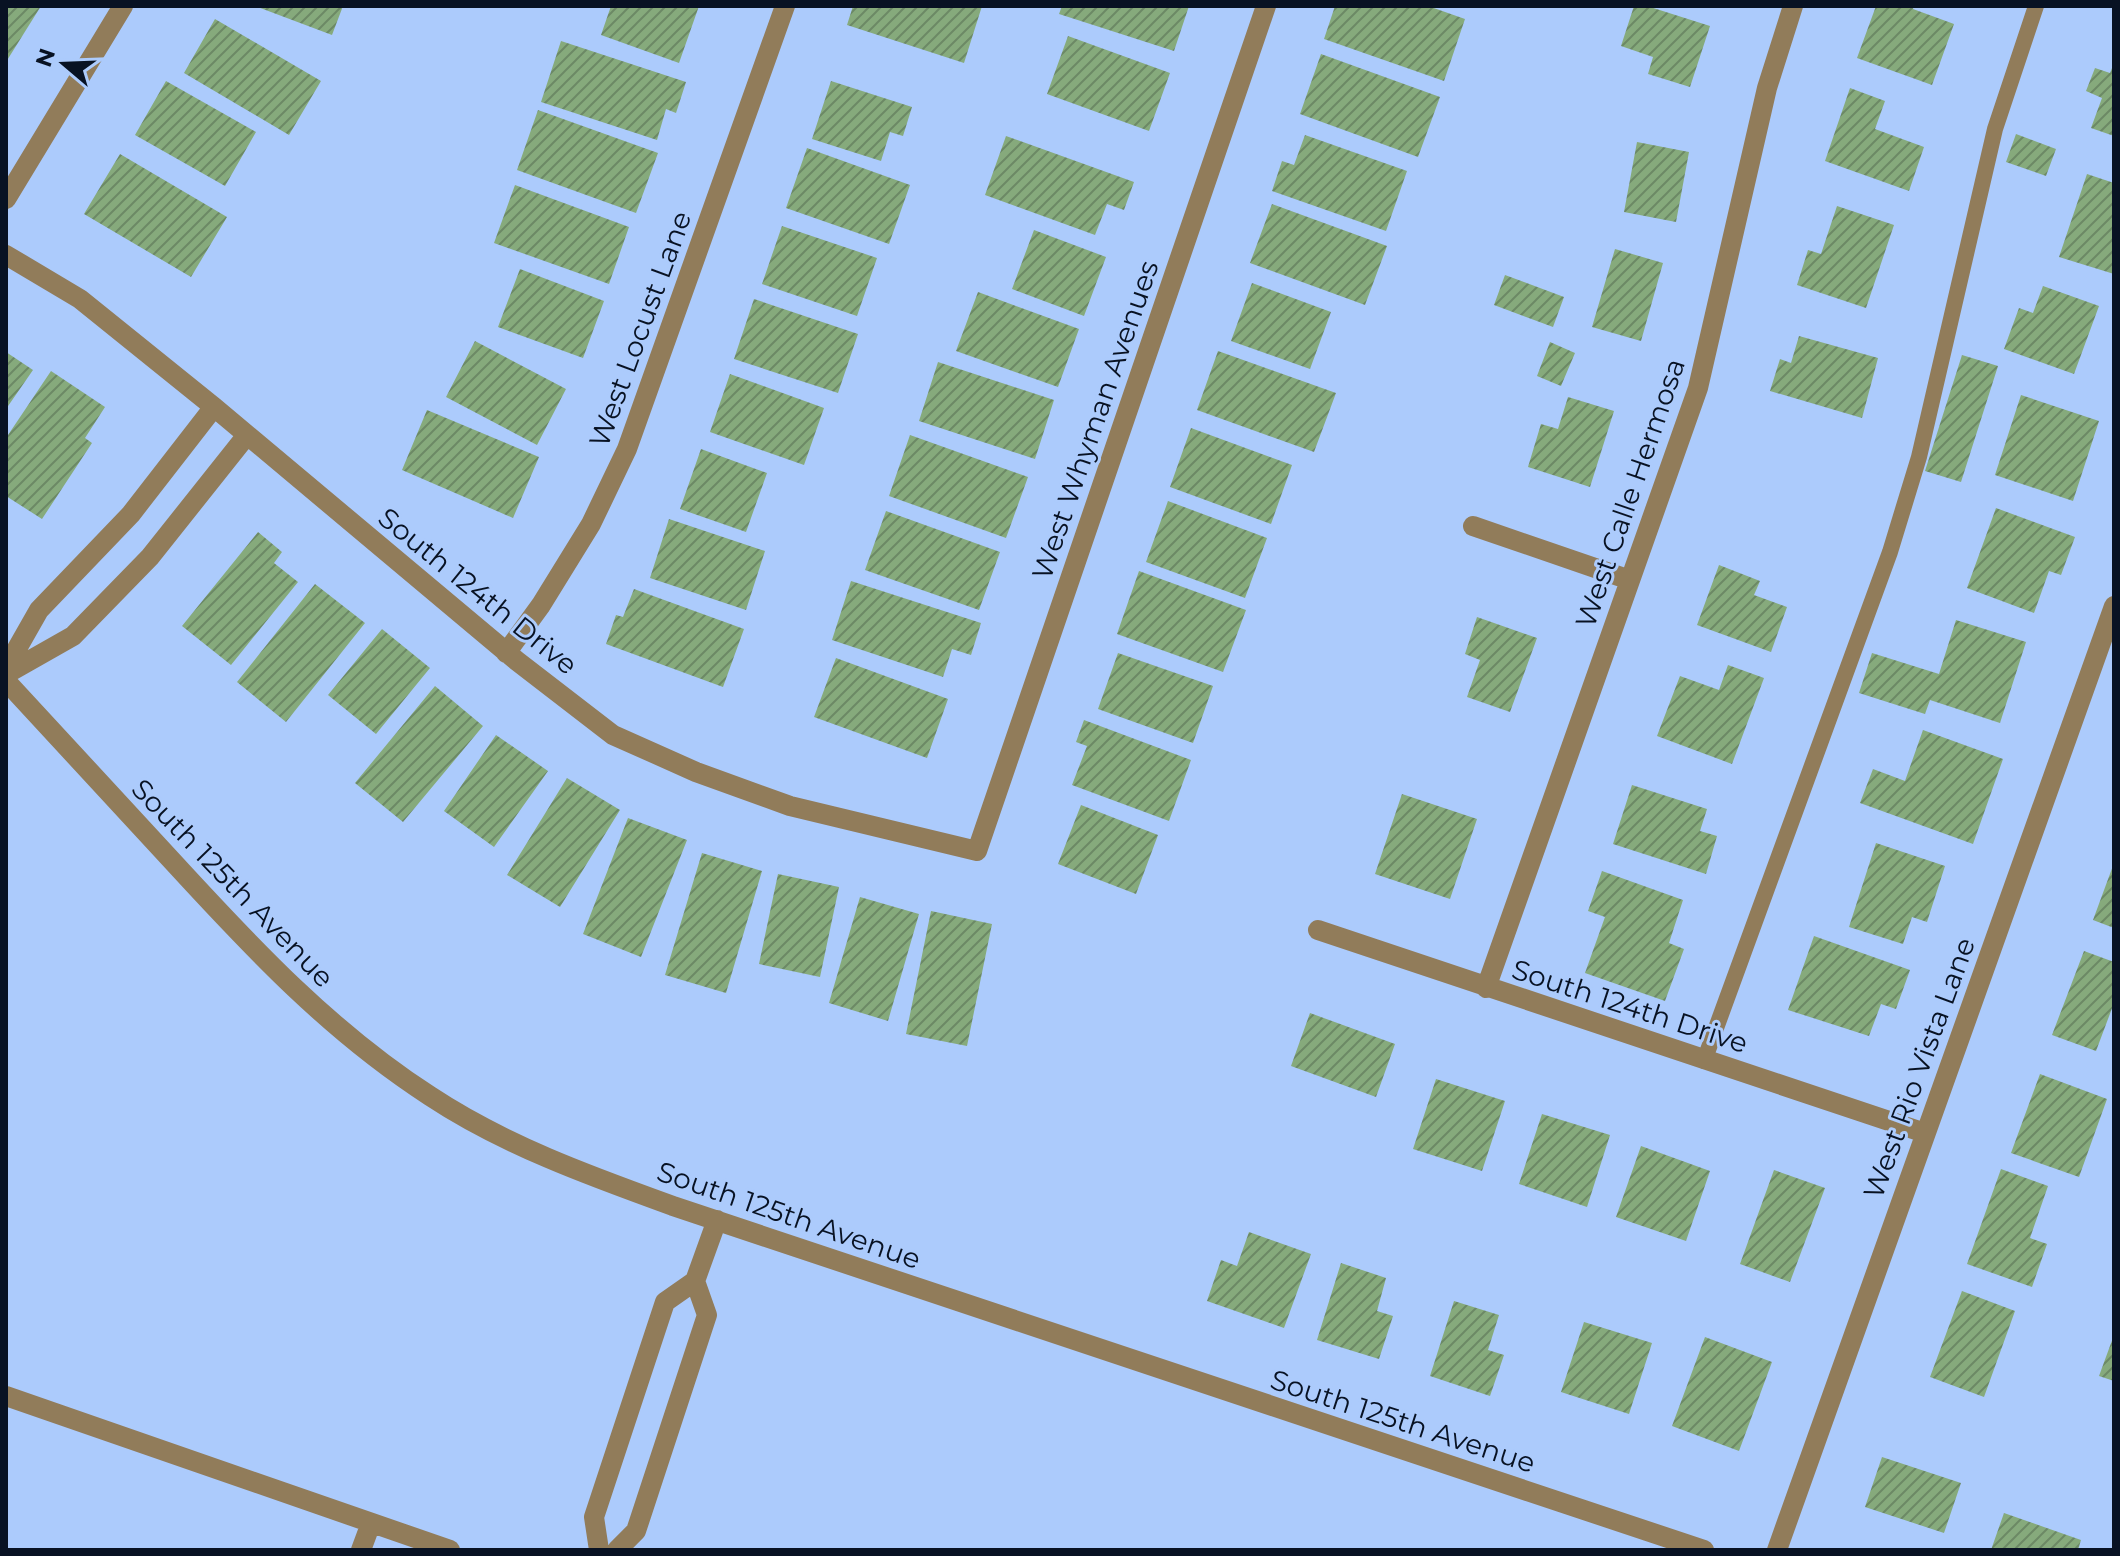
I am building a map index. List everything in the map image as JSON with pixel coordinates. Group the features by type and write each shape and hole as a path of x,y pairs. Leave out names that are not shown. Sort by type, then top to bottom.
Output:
{"street":[{"path":"6,199 123,6"},
{"name":"West Locust Lane","path":"506,653 541,605 591,524 627,449 785,6"},
{"name":"West Whyman Avenues","path":"977,851 1266,6"},
{"name":"West Calle Hermosa","path":"1486,988 1702,374 1767,88 1793,6"},
{"name":"South 124th Drive","path":"6,255 80,299 214,407 506,653 613,735 696,772 790,806 977,851"},
{"path":"6,671 39,610 131,514 214,407"},
{"path":"6,671 73,636 150,557 247,435"},
{"path":"1473,526 1630,580"},
{"name":"West Rio Vista Lane","path":"1777,1550 2114,606"},
{"name":"South 125th Avenue","path":"6,681 268,965 325,1019 432,1098 510,1140 589,1176 717,1220 1704,1550"},
{"name":"South 124th Drive","path":"1318,930 1925,1133"},
{"path":"599,1550 594,1517 665,1302 695,1281 717,1220"},
{"path":"617,1550 636,1531 707,1315 695,1281"},
{"path":"6,1396 450,1550"},
{"path":"361,1550 371,1523"}],"lane":[{"path":"1704,1061 1890,552 1919,457 1998,118 2036,6"}],"building":[{"path":"6,6 41,6 6,62"},
{"path":"255,6 343,6 332,35"},
{"path":"611,6 699,6 679,63 601,35"},
{"path":"853,6 982,6 964,63 847,25"},
{"path":"1062,6 1189,6 1174,51 1059,14"},
{"path":"1335,6 1428,6 1465,19 1444,81 1324,39"},
{"path":"1634,6 1647,6 1710,26 1690,87 1648,74 1653,57 1621,46"},
{"path":"1876,6 1914,6 1913,9 1954,24 1932,85 1857,58"},
{"path":"215,19 321,81 289,135 184,73"},
{"path":"1068,36 1170,73 1149,131 1047,94"},
{"path":"561,41 686,82 676,113 666,109 657,140 541,102"},
{"path":"1321,54 1440,97 1418,157 1300,114"},
{"path":"2114,63 2114,136 2091,128 2102,98 2086,91 2095,68 2110,73"},
{"path":"166,81 256,132 225,186 135,135"},
{"path":"831,81 912,107 903,136 890,132 881,161 812,139"},
{"path":"1850,88 1885,101 1875,129 1924,147 1909,191 1825,161"},
{"path":"538,110 658,153 636,213 517,170"},
{"path":"2016,134 2056,149 2046,176 2006,162"},
{"path":"1305,135 1407,171 1386,231 1272,191 1282,161 1294,165"},
{"path":"1006,136 1134,182 1124,210 1107,204 1095,235 985,195"},
{"path":"1637,142 1689,152 1676,222 1624,212"},
{"path":"807,148 910,185 889,244 786,208"},
{"path":"120,154 227,217 191,277 84,214"},
{"path":"2087,174 2114,183 2114,274 2059,257"},
{"path":"515,185 629,227 609,284 494,243"},
{"path":"1272,204 1387,246 1365,305 1250,263"},
{"path":"1837,206 1894,225 1866,308 1797,285 1808,250 1821,254"},
{"path":"782,226 877,258 857,316 762,284"},
{"path":"1034,230 1106,257 1084,316 1012,289"},
{"path":"1615,249 1663,263 1641,341 1592,327"},
{"path":"520,269 604,301 583,358 498,327"},
{"path":"1505,275 1564,297 1553,327 1494,305"},
{"path":"1252,283 1331,312 1310,369 1231,341"},
{"path":"2043,286 2099,306 2074,374 2004,349 2019,308 2033,313"},
{"path":"978,292 1079,329 1058,387 956,351"},
{"path":"754,299 858,334 838,393 734,359"},
{"path":"1799,336 1878,358 1862,418 1770,391 1780,359 1791,363"},
{"path":"475,341 566,389 537,445 446,397"},
{"path":"1550,342 1575,353 1561,386 1537,376"},
{"path":"1218,351 1336,393 1314,452 1197,410"},
{"path":"6,352 33,370 6,409"},
{"path":"1962,355 1998,366 1961,482 1925,471"},
{"path":"938,362 1054,400 1035,459 919,421"},
{"path":"51,371 105,407 85,438 92,443 42,519 6,496 6,438"},
{"path":"730,374 824,408 804,465 710,432"},
{"path":"2021,395 2099,421 2073,501 1995,475"},
{"path":"1568,397 1614,411 1590,487 1528,467 1541,424 1558,429"},
{"path":"427,410 539,457 513,518 402,470"},
{"path":"1191,428 1292,465 1271,524 1170,487"},
{"path":"910,435 1028,477 1006,538 889,496"},
{"path":"701,449 767,473 746,532 680,509"},
{"path":"1168,501 1267,538 1245,598 1146,562"},
{"path":"1996,508 2075,537 2061,575 2049,571 2034,613 1967,588"},
{"path":"886,511 1000,552 979,610 865,570"},
{"path":"669,519 765,551 746,610 650,578"},
{"path":"258,532 282,552 274,563 298,582 231,665 182,626"},
{"path":"1719,565 1760,581 1754,595 1787,607 1771,652 1697,625"},
{"path":"1139,571 1246,610 1223,672 1117,634"},
{"path":"851,581 981,623 971,655 952,649 943,677 832,640"},
{"path":"315,584 365,623 286,722 237,682"},
{"path":"634,589 744,629 723,687 606,644 616,615 623,617"},
{"path":"1477,617 1537,638 1510,712 1467,697 1480,660 1465,654"},
{"path":"1956,620 2026,642 2000,723 1930,700 1925,714 1859,693 1872,653 1939,674"},
{"path":"382,629 430,668 376,734 328,695"},
{"path":"1118,653 1213,686 1193,743 1098,709"},
{"path":"836,658 948,699 927,758 814,717"},
{"path":"1728,665 1764,678 1732,764 1657,736 1680,676 1719,690"},
{"path":"435,686 483,726 403,822 355,783"},
{"path":"1084,720 1191,760 1169,821 1072,785 1087,746 1076,742"},
{"path":"1923,730 2003,759 1973,844 1860,803 1873,769 1905,781"},
{"path":"496,735 548,771 494,847 444,811"},
{"path":"567,778 620,810 560,907 507,875"},
{"path":"1632,785 1707,809 1700,831 1717,836 1706,874 1613,844"},
{"path":"1402,794 1477,819 1450,899 1375,874"},
{"path":"1081,805 1158,835 1136,894 1058,864"},
{"path":"628,818 687,840 641,957 583,934"},
{"path":"1876,843 1945,866 1927,922 1912,917 1903,944 1849,927"},
{"path":"702,853 762,871 726,993 665,975"},
{"path":"2114,863 2114,928 2093,920"},
{"path":"1602,871 1683,900 1669,943 1684,949 1665,1001 1585,973 1605,917 1588,911"},
{"path":"778,874 839,887 820,977 759,964"},
{"path":"860,897 919,914 888,1021 829,1003"},
{"path":"931,911 992,924 967,1046 906,1034"},
{"path":"1814,936 1910,970 1896,1009 1881,1004 1869,1036 1788,1010"},
{"path":"2084,951 2114,962 2114,1003 2096,1051 2052,1035"},
{"path":"1310,1013 1395,1044 1376,1097 1291,1066"},
{"path":"2040,1074 2107,1099 2079,1177 2011,1153"},
{"path":"1436,1079 1505,1101 1482,1171 1413,1149"},
{"path":"1542,1114 1610,1135 1587,1207 1519,1184"},
{"path":"1641,1146 1710,1171 1686,1241 1616,1217"},
{"path":"2001,1169 2048,1186 2030,1238 2047,1244 2032,1287 1967,1264"},
{"path":"1774,1170 1825,1188 1790,1282 1740,1264"},
{"path":"1249,1232 1311,1254 1284,1328 1207,1301 1221,1260 1237,1266"},
{"path":"1341,1263 1386,1278 1377,1311 1393,1316 1379,1359 1317,1340"},
{"path":"1962,1291 2015,1311 1984,1397 1930,1377"},
{"path":"1454,1301 1499,1315 1488,1350 1504,1355 1490,1396 1430,1376"},
{"path":"1584,1322 1652,1343 1629,1414 1561,1392"},
{"path":"2114,1335 2114,1381 2099,1376"},
{"path":"1705,1337 1772,1362 1739,1451 1672,1426"},
{"path":"1882,1457 1961,1483 1944,1533 1865,1507"},
{"path":"2004,1513 2081,1540 2078,1550 1991,1550"}]}
